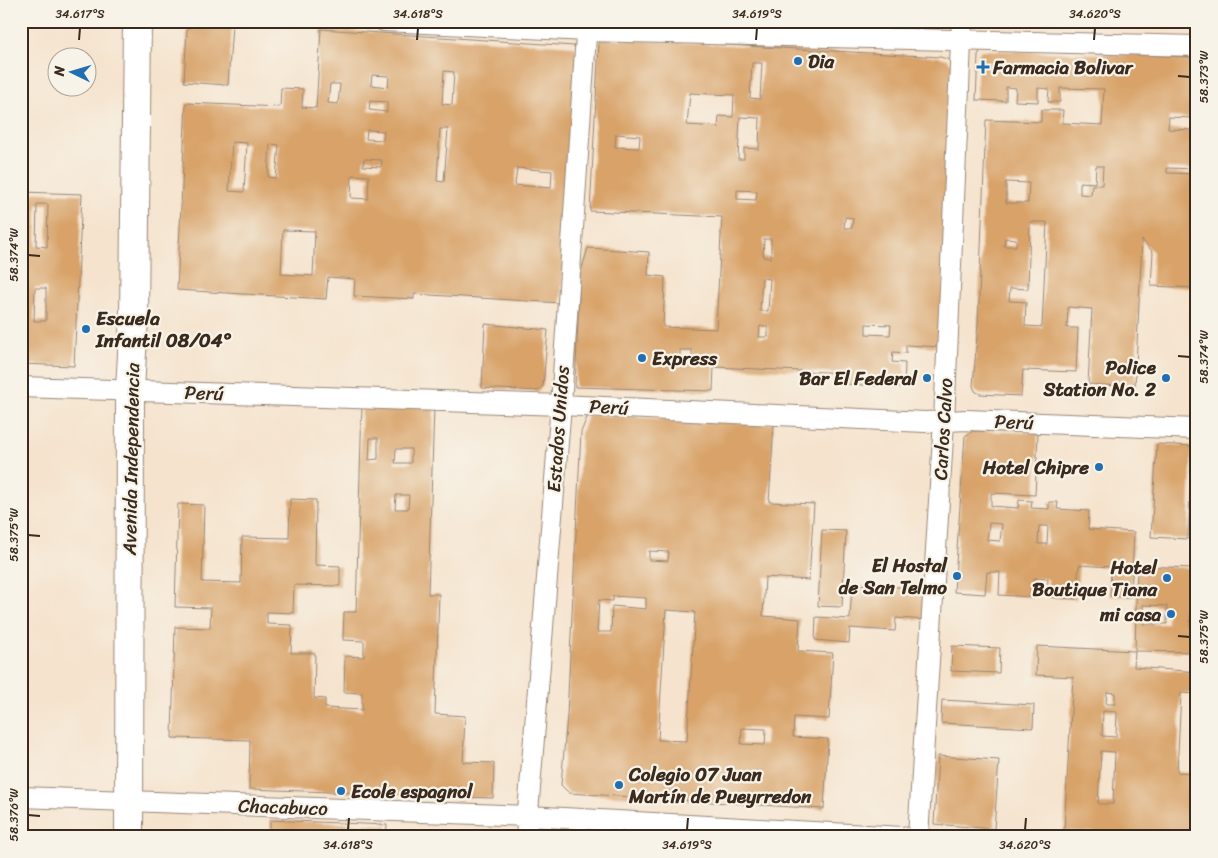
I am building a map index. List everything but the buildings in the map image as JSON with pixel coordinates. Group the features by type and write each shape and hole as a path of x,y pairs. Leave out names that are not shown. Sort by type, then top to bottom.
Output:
{"main road":[{"name":"Avenida Independencia","path":"129,837 130,390 134,317 137,21"}],"street":[{"path":"384,21 587,26 962,41 1197,46"},
{"name":"Carlos Calvo","path":"918,837 944,421 962,21"},
{"name":"Estados Unidos","path":"526,837 561,405 587,26"},
{"name":"Perú","path":"21,387 561,405 915,421 967,420 1197,429"},
{"name":"Chacabuco","path":"21,797 528,816 903,837"}],"place":[{"name":"Dia","path":"798,61"},
{"name":"Farmacia Bolivar","path":"983,67"},
{"name":"Escuela Infantil 08/04°","path":"86,329"},
{"name":"Express","path":"642,358"},
{"name":"Bar El Federal","path":"927,378"},
{"name":"Police Station No. 2","path":"1166,378"},
{"name":"Hotel Chipre","path":"1099,467"},
{"name":"El Hostal de San Telmo","path":"957,576"},
{"name":"Hotel Boutique Tiana","path":"1167,578"},
{"name":"mi casa","path":"1171,614"},
{"name":"Colegio 07 Juan Martín de Pueyrredon","path":"619,785"},
{"name":"Ecole espagnol","path":"341,791"}]}
